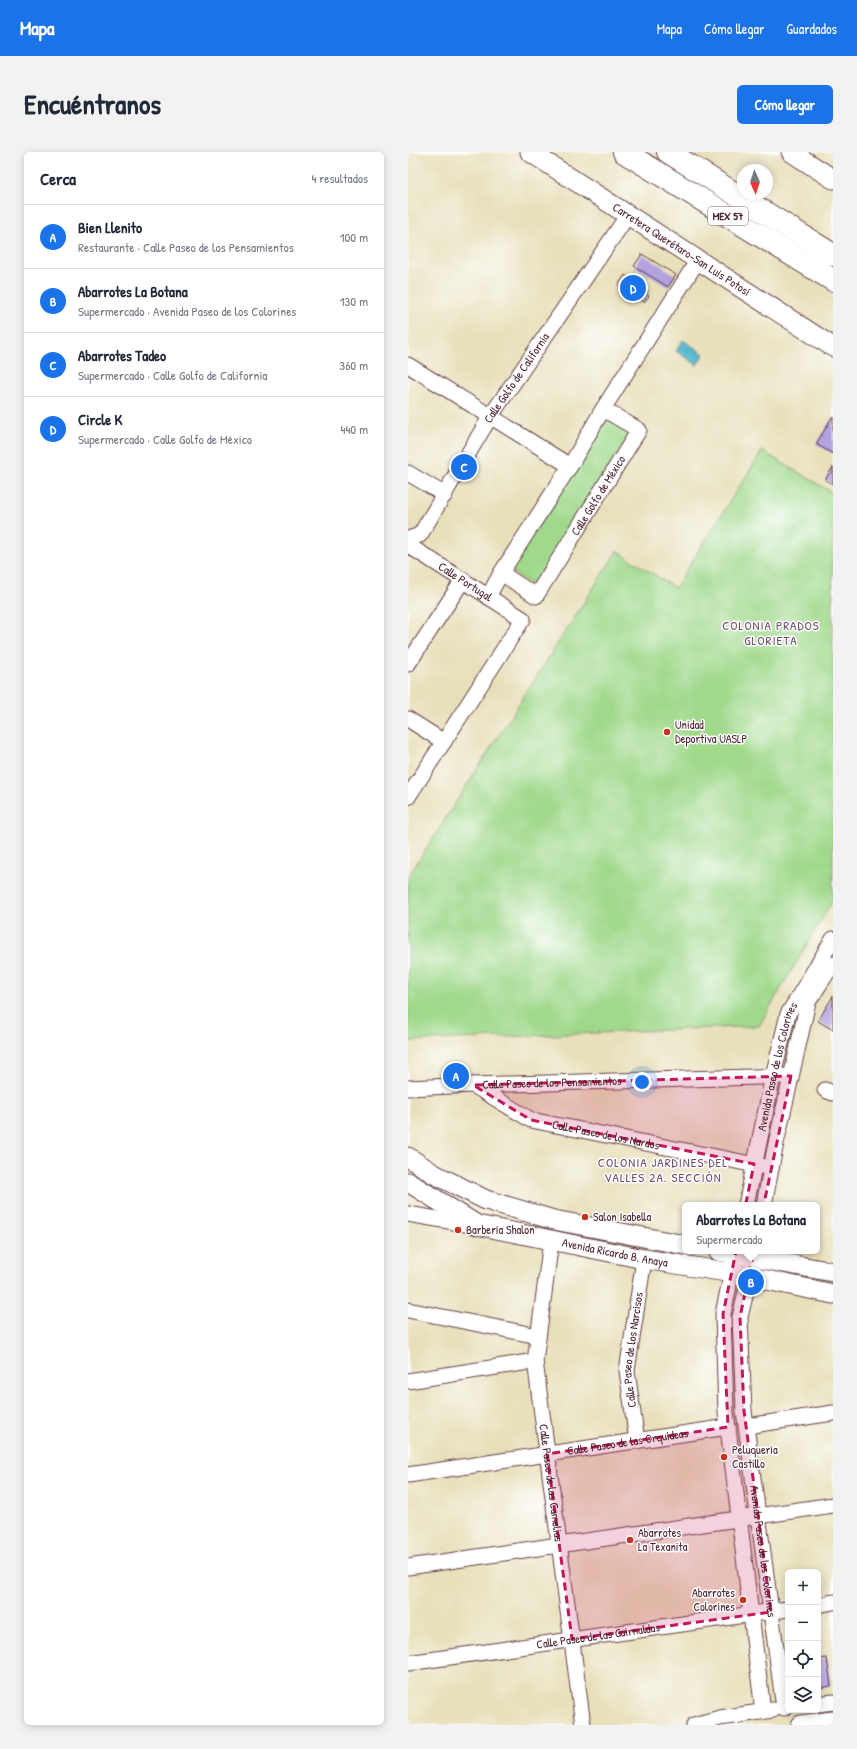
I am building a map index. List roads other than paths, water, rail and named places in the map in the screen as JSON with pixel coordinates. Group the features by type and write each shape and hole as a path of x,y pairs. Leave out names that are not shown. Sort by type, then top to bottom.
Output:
{"highway":[{"name":"MEX 57","path":"624,152 833,280"},
{"name":"MEX 57","path":"674,155 833,255"}],"main road":[{"name":"Carretera Querétaro-San Luis Potosí","path":"530,152 833,347"},
{"path":"791,152 833,179"},
{"name":"Avenida Ricardo B. Anaya","path":"408,1157 434,1174 486,1200 554,1220 682,1244"},
{"name":"Avenida Ricardo B. Anaya","path":"408,1182 477,1225 550,1241 741,1275 833,1294"},
{"path":"755,1254 833,1272"},
{"path":"801,1725 833,1721"}],"street":[{"name":"Calle Golfo de California","path":"408,539 420,535 445,496 490,417 628,216"},
{"path":"488,597 501,573 570,466 603,409 698,260"},
{"path":"408,365 570,466"},
{"name":"Calle Golfo de México","path":"501,573 536,596 639,430 603,409"},
{"path":"408,473 445,496"},
{"name":"Calle Portugal","path":"408,545 523,619 444,742"},
{"path":"408,664 463,580"},
{"path":"408,719 444,742 408,797"},
{"name":"Avenida Paseo de los Colorines","path":"747,1202 773,1076 788,1014 831,945"},
{"name":"Avenida Paseo de los Colorines","path":"765,1202 808,1002 833,964"},
{"name":"Calle Paseo de los Pensamientos","path":"408,1088 791,1076"},
{"name":"Calle Paseo de los Nardos","path":"473,1085 531,1120 771,1168"},
{"path":"408,1214 477,1225"},
{"name":"Calle Paseo de las Camelias","path":"550,1241 535,1362 583,1725"},
{"name":"Avenida Paseo de los Colorines","path":"731,1254 741,1275 740,1317 744,1411 771,1612 785,1702"},
{"name":"Avenida Paseo de los Colorines","path":"755,1254 741,1275 724,1314 726,1412 763,1711"},
{"name":"Calle Paseo de los Narcisos","path":"637,1441 627,1371 644,1258"},
{"path":"408,1310 538,1336"},
{"path":"408,1381 535,1362"},
{"path":"747,1426 833,1413"},
{"name":"Calle Paseo de las Orquídeas","path":"408,1475 728,1427"},
{"path":"408,1567 740,1518 833,1506"},
{"path":"821,1604 833,1602"},
{"name":"Calle Paseo de las Guirnaldas","path":"408,1663 785,1610"},
{"path":"821,1704 833,1702"},
{"path":"694,1725 720,1718 785,1708"}],"water":[{"path":"683,340 704,354 697,365 676,351"}],"place":[{"name":"Circle K","path":"633,288"},
{"name":"Abarrotes Tadeo","path":"464,467"},
{"name":"Unidad Deportiva UASLP","path":"667,732"},
{"name":"Bien Llenito","path":"456,1076"},
{"name":"Salon Isabella","path":"585,1217"},
{"name":"Barbería Shalon","path":"458,1230"},
{"name":"Abarrotes La Botana","path":"751,1282"},
{"name":"Peluquería Castillo","path":"724,1457"},
{"name":"Abarrotes La Texanita","path":"630,1540"},
{"name":"Abarrotes Colorines","path":"743,1600"}],"district":[{"name":"COLONIA PRADOS GLORIETA","path":"771,632"},
{"name":"COLONIA JARDINES DEL VALLES 2A. SECCIÓN","path":"663,1170"}]}
